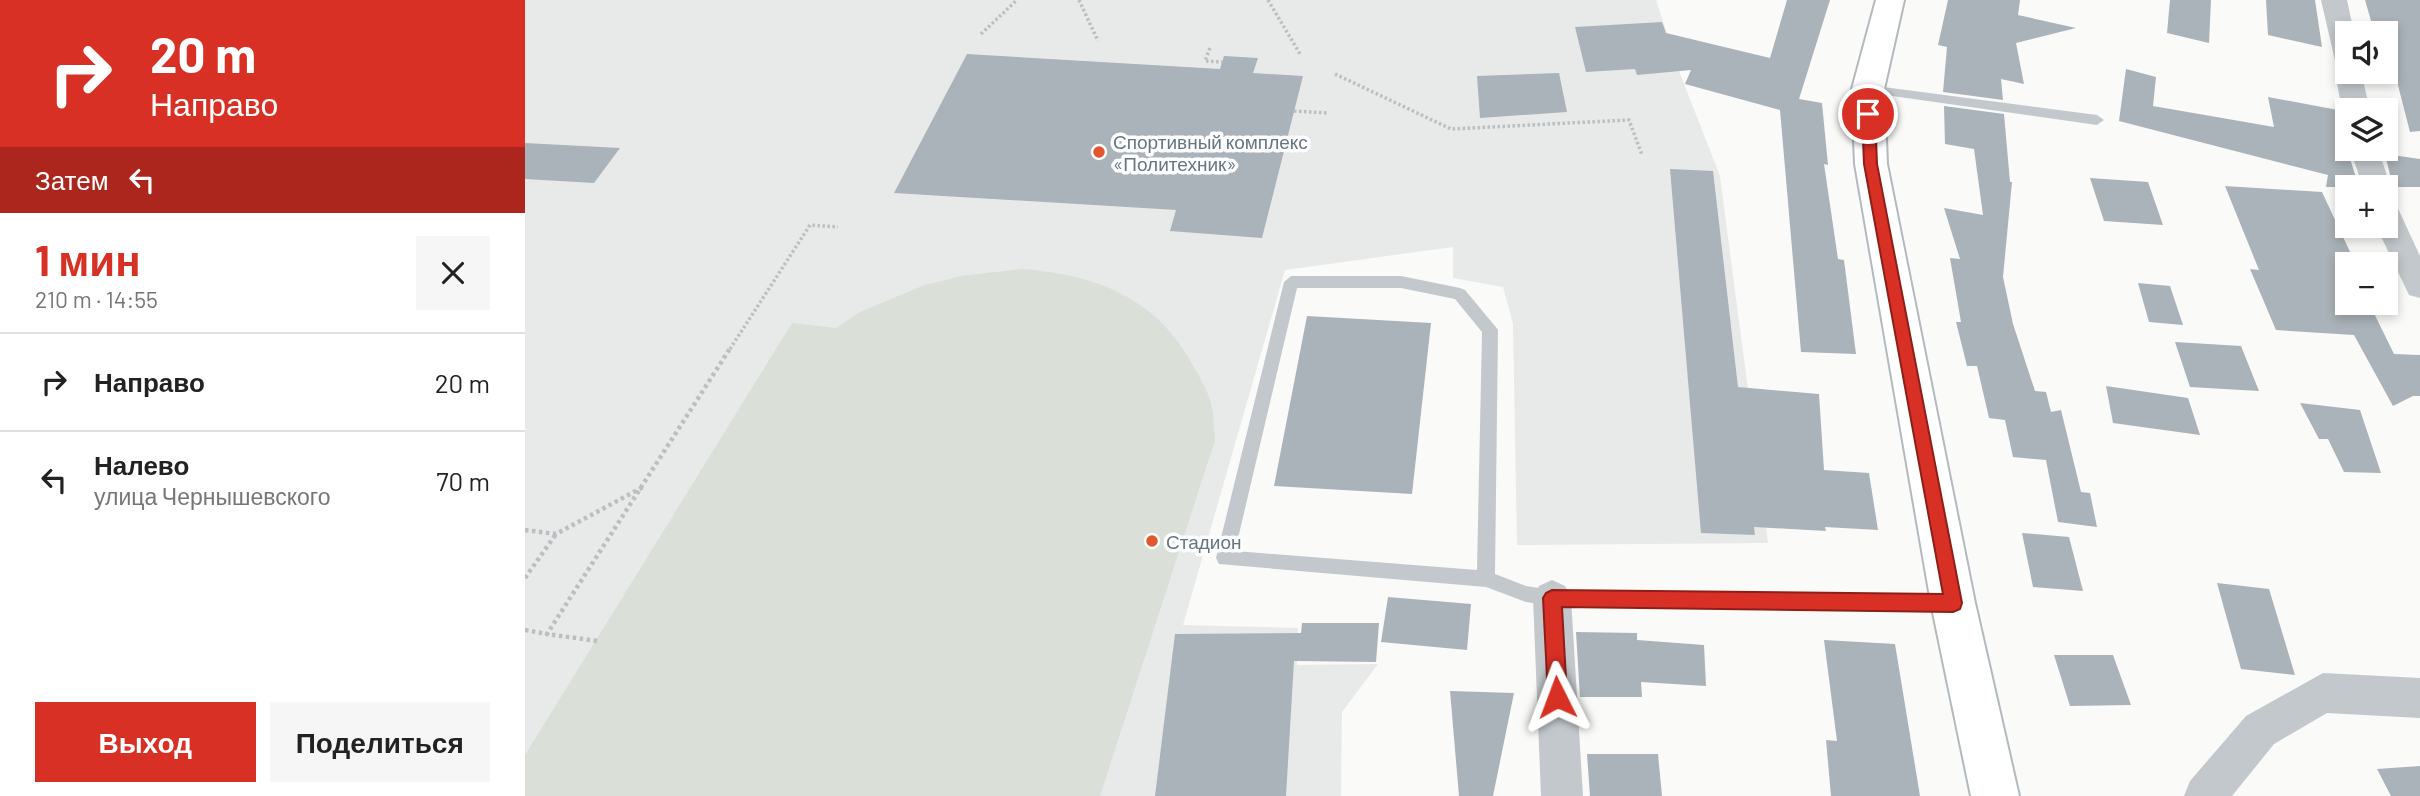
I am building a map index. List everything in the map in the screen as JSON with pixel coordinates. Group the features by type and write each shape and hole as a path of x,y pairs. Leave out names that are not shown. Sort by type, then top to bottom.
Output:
{"street":[{"path":"1890,0 1868,89 1871,164 1953,603 1995,796"},
{"path":"2333,0 2338,21"},
{"path":"2396,238 2420,286"},
{"path":"1552,598 1562,796"},
{"path":"2205,796 2260,730 2323,693 2420,698"}],"lane":[{"path":"1868,89 2097,120"},
{"path":"1486,579 1490,330 1460,294 1401,282 1291,282 1225,558 1486,579 1526,594 1552,598 1953,603"}],"path":[{"path":"981,34 1017,0"},
{"path":"1079,0 1098,41"},
{"path":"1268,0 1300,54"},
{"path":"1210,48 1205,61 1222,62"},
{"path":"1335,74 1451,129 1629,120 1642,155"},
{"path":"1294,111 1328,113"},
{"path":"547,634 810,225 838,227"},
{"path":"525,578 556,534 644,486"},
{"path":"525,530 556,534"},
{"path":"525,630 597,641"}],"shaded area":[{"path":"525,0 1656,0 1679,71 1720,176 1768,543 1517,545 1513,324 1503,287 1453,278 1453,247 1285,270 1183,625 1298,628 1297,665 1378,664 1342,712 1341,796 525,796"},
{"path":"1022,269 1076,277 1123,295 1144,308 1163,324 1180,345 1205,388 1213,412 1215,440 1100,796 525,796 525,755 792,323 836,328 860,312 922,286 961,276"}],"building":[{"path":"1787,0 1830,0 1799,99 1822,103 1828,165 1824,164 1838,259 1844,260 1856,354 1801,352 1780,110 1685,84 1691,70 1637,75 1635,69 1586,72 1575,27 1662,22 1666,33 1770,58"},
{"path":"1948,0 2020,0 2018,15 2076,28 2016,43 2024,84 2001,79 2003,100 1943,92 1947,47 1938,45"},
{"path":"2170,0 2211,0 2209,43 2167,33"},
{"path":"2266,0 2315,0 2322,47 2268,35"},
{"path":"2365,0 2420,0 2420,131 2410,132 2398,84 2398,21 2371,21"},
{"name":"Спортивный комплекс «Политехник»","path":"967,54 1220,69 1224,56 1258,58 1253,73 1303,76 1262,238 1170,231 1176,210 894,193"},
{"path":"2126,69 2156,77 2153,106 2274,127 2268,97 2335,109 2335,161 2351,161 2355,175 2335,175 2335,187 2326,187 2328,175 2119,121"},
{"path":"1559,73 1567,112 1480,118 1477,76"},
{"path":"1944,106 2004,114 2012,182 2003,277 2013,324 2035,391 2046,392 2051,412 2061,410 2081,492 2090,493 2097,527 2058,522 2046,460 2013,457 2005,420 1989,418 1977,366 1967,366 1956,322 1961,322 1950,258 1960,259 1944,208 1983,215 1974,149 1945,144"},
{"path":"525,143 620,148 594,183 525,179"},
{"path":"2398,156 2420,159 2420,187 2398,187 2398,175 2390,175 2387,161 2398,161"},
{"path":"1670,169 1713,171 1738,387 1819,394 1824,470 1869,473 1878,530 1825,527 1826,531 1754,527 1755,535 1701,533"},
{"path":"2090,178 2148,182 2163,225 2104,221"},
{"path":"2225,186 2322,192 2335,220 2335,238 2344,238 2350,252 2335,252 2335,315 2375,315 2394,354 2420,355 2420,396 2413,396 2393,406 2354,335 2276,330 2250,269 2259,270"},
{"path":"2138,283 2170,286 2183,325 2149,322"},
{"path":"1307,316 1431,323 1412,494 1274,486"},
{"path":"2175,342 2241,346 2259,391 2190,387"},
{"path":"2106,386 2188,398 2200,435 2113,423"},
{"path":"2300,403 2360,410 2381,473 2344,472 2328,439 2319,439"},
{"path":"2022,533 2069,537 2083,591 2033,587"},
{"path":"2217,583 2269,589 2295,675 2241,669"},
{"path":"1388,597 1471,604 1467,650 1381,642"},
{"path":"1302,623 1379,623 1376,662 1294,661 1286,796 1155,796 1175,634 1301,633"},
{"path":"1576,632 1637,633 1637,640 1704,645 1706,686 1641,682 1642,697 1580,697"},
{"path":"1824,640 1895,644 1920,796 1831,796 1826,740 1837,741"},
{"path":"2054,655 2113,655 2131,705 2070,706"},
{"path":"1450,691 1514,693 1493,796 1459,796"},
{"path":"1587,754 1658,754 1662,796 1590,796"},
{"path":"2420,766 2420,796 2391,796 2377,769"}],"place":[{"name":"Спортивный комплекс «Политехник»","path":"1099,152"},
{"name":"Стадион","path":"1152,541"}],"route":[{"path":"1557,697 1552,598 1953,603 1871,164 1868,114"}]}
